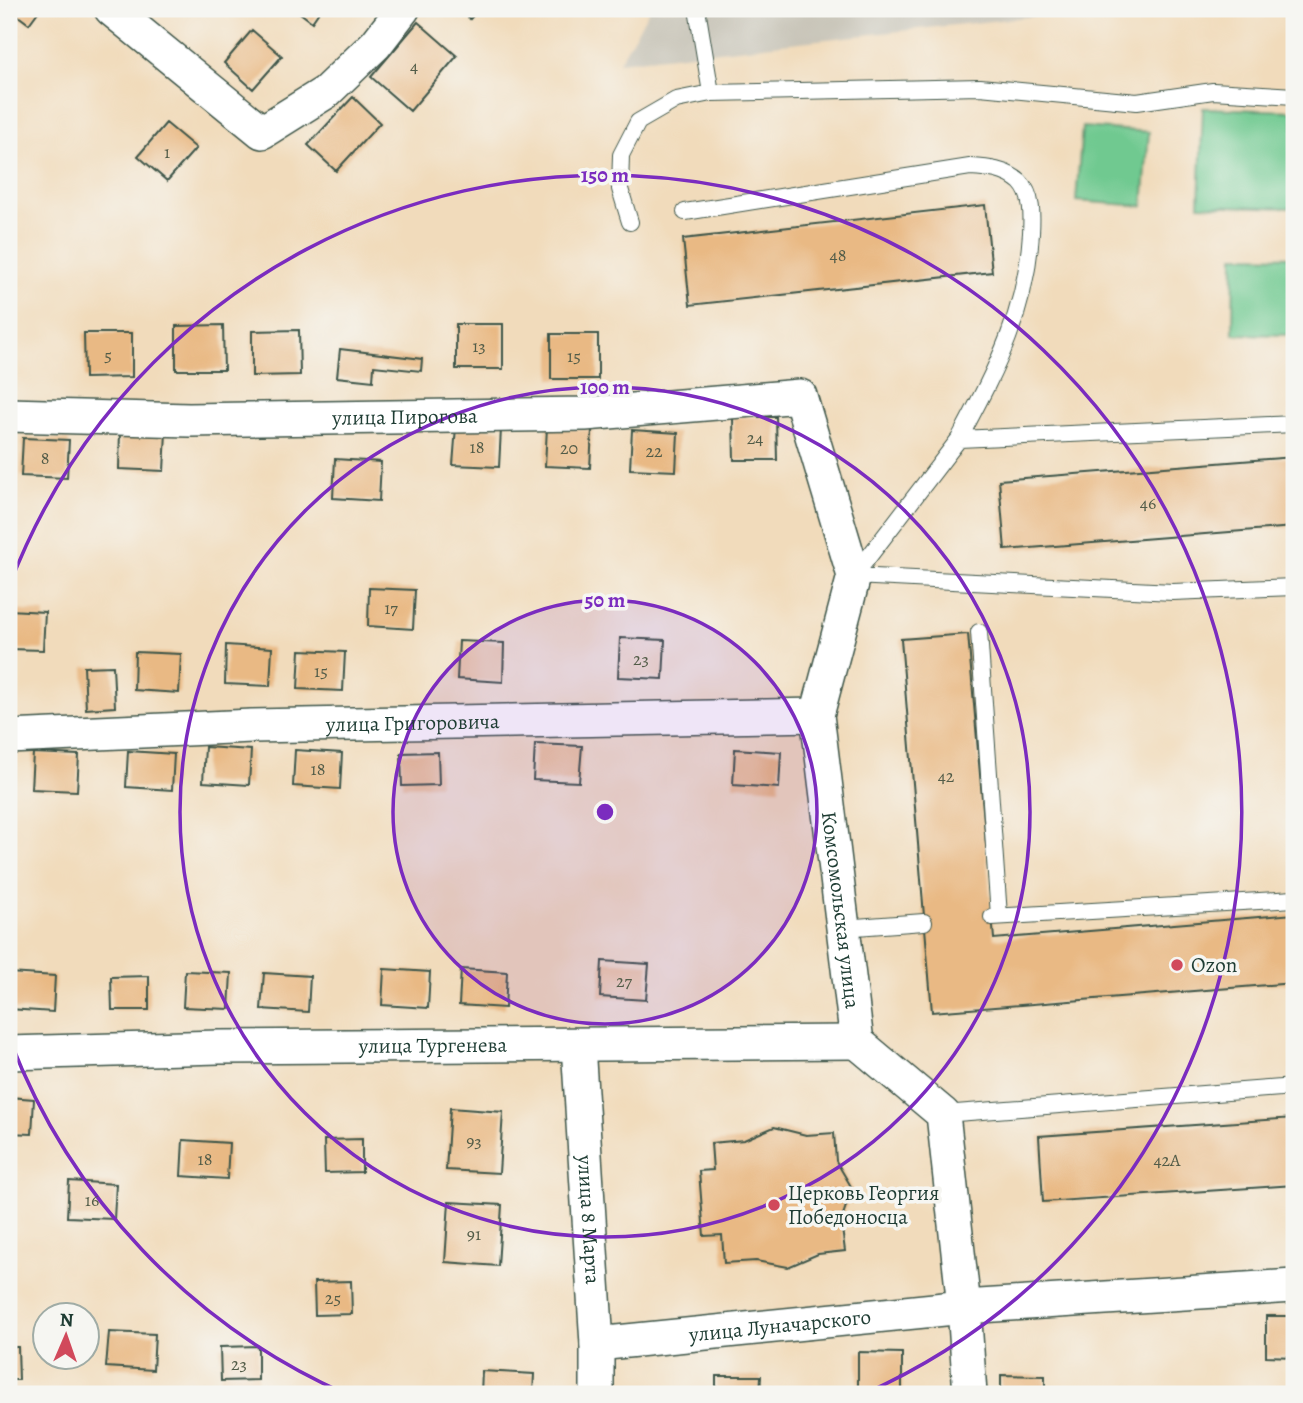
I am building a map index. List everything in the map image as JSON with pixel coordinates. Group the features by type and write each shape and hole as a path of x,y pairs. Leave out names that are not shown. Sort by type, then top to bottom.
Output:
{"street":[{"path":"111,9 262,132 326,92 376,44 403,9"},
{"name":"улица Пирогова","path":"9,415 189,420 585,414 800,396 854,576"},
{"name":"Комсомольская улица","path":"854,576 817,715 857,1042"},
{"name":"улица Григоровича","path":"9,737 253,726 817,715"},
{"path":"857,1042 943,1114 964,1307 970,1394"},
{"name":"улица Тургенева","path":"9,1053 219,1047 857,1042"},
{"name":"улица 8 Марта","path":"578,1045 597,1345 597,1394"},
{"name":"улица Луначарского","path":"597,1345 964,1307 1294,1286"}],"lane":[{"path":"697,9 711,93"},
{"path":"630,222 620,189 621,155 638,122 676,100 711,93 980,87 1137,102 1213,91 1294,96"},
{"path":"685,212 970,167 999,169 1021,183 1033,208 1024,292 1012,331 998,362 959,439 854,576"},
{"path":"959,439 1294,424"},
{"path":"854,576 1173,592 1294,587"},
{"path":"979,632 996,917 1294,899"},
{"path":"842,928 924,922"},
{"path":"943,1114 1294,1087"}],"shaded area":[{"path":"650,9 1100,9 619,62"}],"green space":[{"path":"1203,108 1294,111 1294,208 1199,205"},
{"path":"1082,127 1149,132 1143,206 1076,201"},
{"path":"1234,256 1294,257 1294,335 1233,334"}],"building":[{"path":"9,9 40,9 29,24"},
{"path":"295,9 321,9 312,22"},
{"path":"458,9 479,9 470,19"},
{"path":"418,22 457,56 410,111 371,77"},
{"path":"252,30 282,56 253,89 224,63"},
{"path":"353,97 380,123 336,171 308,145"},
{"path":"166,123 196,148 167,181 138,156"},
{"path":"985,205 992,272 690,305 683,239"},
{"path":"456,324 503,324 503,369 456,369"},
{"path":"223,325 224,370 176,370 176,326"},
{"path":"299,330 300,375 252,376 252,331"},
{"path":"84,333 132,333 132,377 85,378"},
{"path":"551,334 598,334 598,379 551,379"},
{"path":"340,349 422,359 421,371 374,366 373,381 337,377"},
{"path":"733,417 776,417 777,460 734,460"},
{"path":"456,427 501,429 499,467 453,465"},
{"path":"547,427 592,430 590,468 545,466"},
{"path":"120,430 166,432 164,471 119,469"},
{"path":"632,430 678,433 676,471 630,469"},
{"path":"23,438 69,440 67,478 21,476"},
{"path":"1294,457 1294,527 1005,550 999,480"},
{"path":"335,459 381,462 379,501 333,498"},
{"path":"369,588 415,590 413,629 368,626"},
{"path":"9,610 45,612 43,650 9,649"},
{"path":"968,634 994,939 1294,914 1294,983 932,1012 901,639"},
{"path":"620,638 665,640 663,679 618,677"},
{"path":"459,641 504,643 503,682 457,679"},
{"path":"226,645 272,648 270,686 225,684"},
{"path":"300,650 345,652 343,691 298,689"},
{"path":"135,652 181,654 179,693 134,690"},
{"path":"113,666 115,707 86,709 84,667"},
{"path":"535,744 582,746 579,782 533,780"},
{"path":"205,747 251,750 249,785 203,782"},
{"path":"735,749 781,752 779,788 733,785"},
{"path":"295,750 342,753 340,789 293,786"},
{"path":"128,751 174,754 172,790 126,787"},
{"path":"438,752 439,785 402,786 401,753"},
{"path":"33,753 79,755 77,791 31,789"},
{"path":"602,961 649,964 646,1000 600,997"},
{"path":"384,969 430,972 428,1008 382,1005"},
{"path":"461,969 507,972 505,1008 459,1005"},
{"path":"185,971 231,973 229,1009 183,1007"},
{"path":"9,973 55,976 53,1012 9,1009"},
{"path":"264,973 310,976 308,1012 261,1009"},
{"path":"149,976 149,1010 112,1010 111,977"},
{"path":"9,1097 34,1099 32,1134 9,1133"},
{"path":"450,1108 503,1112 499,1173 446,1170"},
{"path":"1294,1118 1294,1185 1043,1202 1039,1136"},
{"name":"Церковь Георгия Победоносца","path":"774,1127 806,1135 834,1133 836,1161 852,1188 841,1221 845,1251 818,1254 788,1267 756,1261 724,1263 722,1235 704,1236 699,1171 713,1170 711,1143 744,1140"},
{"path":"362,1139 362,1172 325,1173 324,1140"},
{"path":"183,1140 229,1143 227,1179 181,1176"},
{"path":"69,1181 116,1184 114,1219 67,1217"},
{"path":"449,1202 502,1205 498,1266 445,1262"},
{"path":"351,1281 352,1314 315,1315 314,1282"},
{"path":"1266,1316 1294,1316 1294,1357 1266,1356"},
{"path":"109,1332 155,1334 153,1370 106,1367"},
{"path":"258,1346 258,1380 221,1381 220,1347"},
{"path":"9,1347 18,1347 19,1380 9,1380"},
{"path":"858,1352 902,1353 902,1393 858,1393"},
{"path":"482,1371 534,1374 533,1394 481,1394"},
{"path":"1001,1375 1045,1376 1045,1394 1001,1394"},
{"path":"716,1376 761,1376 760,1394 716,1394"}],"place":[{"name":"Ozon","path":"1177,965"},
{"name":"Церковь Георгия Победоносца","path":"774,1205"}]}
